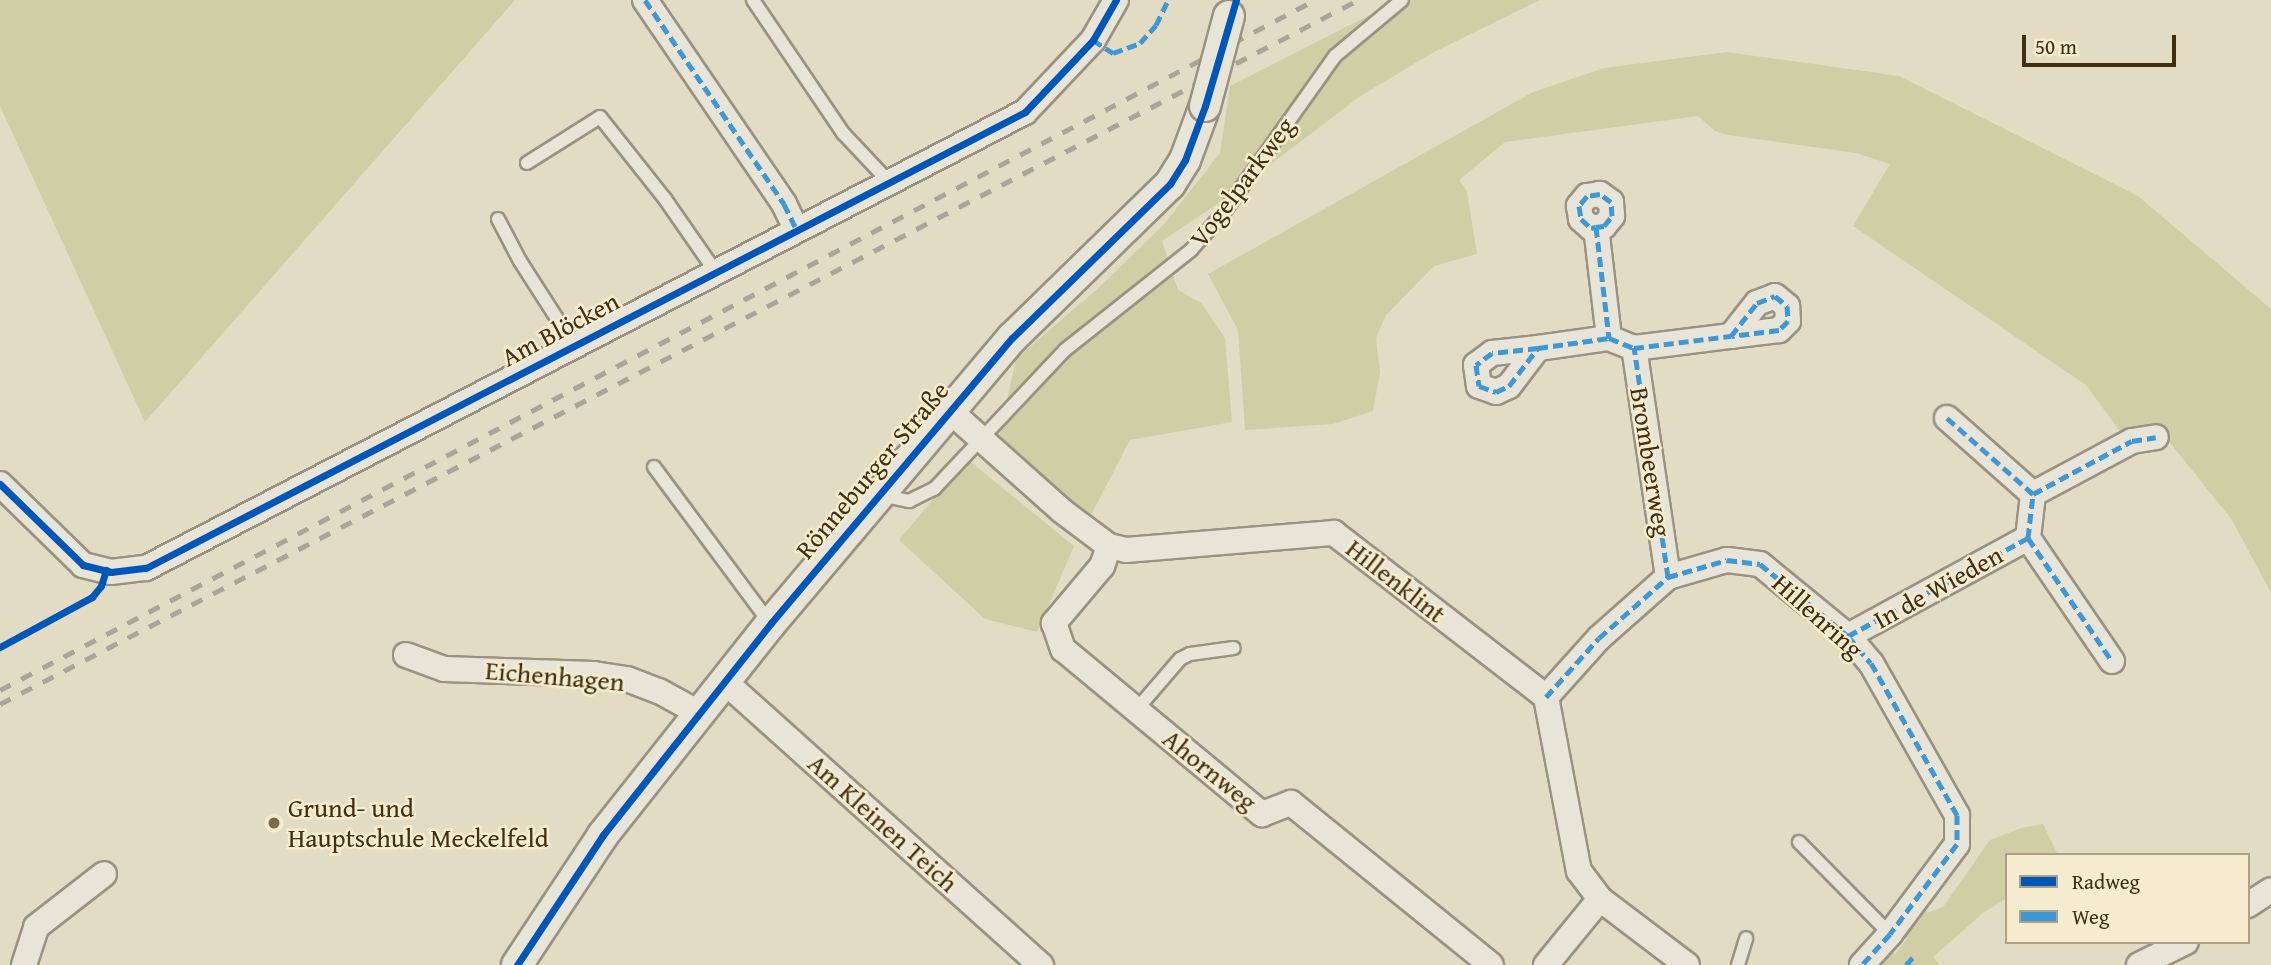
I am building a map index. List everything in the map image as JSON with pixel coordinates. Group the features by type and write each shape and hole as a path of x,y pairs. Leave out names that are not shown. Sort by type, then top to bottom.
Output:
{"street":[{"path":"645,0 784,204 796,229"},
{"name":"Am Blöcken","path":"0,484 83,565 111,572 146,568 1025,112 1093,40 1116,0"},
{"name":"Rönneburger Straße","path":"517,965 603,835 771,623 976,379 1041,307 1170,184 1185,160 1205,106 1233,8"},
{"path":"1596,227 1609,338"},
{"path":"1538,348 1609,338 1634,348 1731,336"},
{"name":"Brombeerweg","path":"1634,348 1668,577"},
{"path":"951,412 1062,511 1109,546"},
{"path":"1947,418 2033,494 2132,441 2156,437"},
{"name":"In de Wieden","path":"2033,494 2028,538 2112,661"},
{"name":"Hillenklint","path":"1109,546 1126,550 1334,533 1546,697"},
{"name":"In de Wieden","path":"1848,636 2028,538"},
{"name":"Ahornweg","path":"1109,546 1102,566 1054,623 1063,649 1262,814 1291,803 1491,965"},
{"name":"Hillenring","path":"1546,697 1599,638 1668,577 1727,560 1760,564 1848,636 1871,663 1957,815 1957,844 1890,934 1862,965"},
{"name":"Eichenhagen","path":"406,656 444,668 594,674 627,679 659,691 699,713"},
{"name":"Am Kleinen Teich","path":"724,681 1041,965"},
{"path":"1546,697 1579,871 1600,899 1687,965"},
{"path":"24,965 36,928 104,874"},
{"path":"2250,904 2271,890"},
{"path":"1546,965 1600,899"},
{"path":"2139,965 2182,944"}],"lane":[{"path":"753,0 843,133 889,182"},
{"name":"Vogelparkweg","path":"879,494 909,501 934,489 979,438 1065,350 1191,250 1222,215 1335,57 1402,0"},
{"path":"527,163 600,117 665,199 715,271"},
{"path":"498,219 520,261 574,345"},
{"path":"654,467 771,623"},
{"path":"1137,709 1180,659 1190,654 1234,648"},
{"path":"1799,842 1890,934"},
{"path":"1738,965 1746,938"}],"shaded area":[{"path":"0,0 515,0 145,422 0,106"},
{"path":"1399,0 1540,0 1432,53 1362,95 1226,198 1162,241 1178,290 1201,303 1225,338 1232,422 1130,440 1091,515 997,446 1016,359 1103,284 1165,223 1220,153 1230,86"},
{"path":"1727,52 1899,76 2138,196 2271,309 2271,593 2232,520 2167,439 2132,441 2119,430 2086,385 1853,226 1890,164 1856,153 1728,135 1715,131 1698,116 1505,142 1459,180 1467,191 1477,254 1434,266 1386,315 1376,338 1380,373 1373,411 1333,424 1245,430 1238,330 1208,274 1533,92 1604,68"},
{"path":"967,459 1074,546 1037,632 985,619 899,540"},
{"path":"2043,824 2057,853 2005,853 2005,899 1983,913 1933,957 1940,965 1882,965 1879,954 1886,946 1895,954 1906,940 1902,924 1915,910 1929,912 1943,907 1990,840 2021,828"}],"railway":[{"path":"0,690 1315,0"},
{"path":"0,704 1358,0"}],"marked path":[{"path":"645,0 784,204 796,229"},
{"path":"1093,40 1113,53 1140,43 1156,25 1168,0"},
{"path":"1596,227 1604,226 1612,216 1611,202 1600,194 1587,196 1579,206 1581,219 1591,228 1596,227 1609,338"},
{"path":"1775,296 1787,306 1788,321 1779,330 1731,336 1757,303 1775,296"},
{"path":"1668,577 1634,348 1731,336"},
{"path":"1538,348 1492,353 1476,365 1479,386 1496,392 1509,386 1538,348 1609,338 1634,348"},
{"path":"1947,418 2033,494"},
{"path":"1848,636 2028,538 2033,494 2132,441 2156,437"},
{"path":"2028,538 2112,661"},
{"path":"1546,697 1599,638 1668,577 1727,560 1760,564 1848,636 1871,663 1957,815 1957,844 1890,934 1862,965"},
{"path":"1906,965 1915,955"}],"cycle path":[{"path":"0,484 83,565 111,572 146,568 1025,112 1093,40 1116,0"},
{"path":"517,965 603,835 771,623 1012,338 1170,184 1185,160 1205,106 1236,0"},
{"path":"0,647 92,597 101,586 106,570"}],"place":[{"name":"Grund- und Hauptschule Meckelfeld","path":"274,823"}]}
